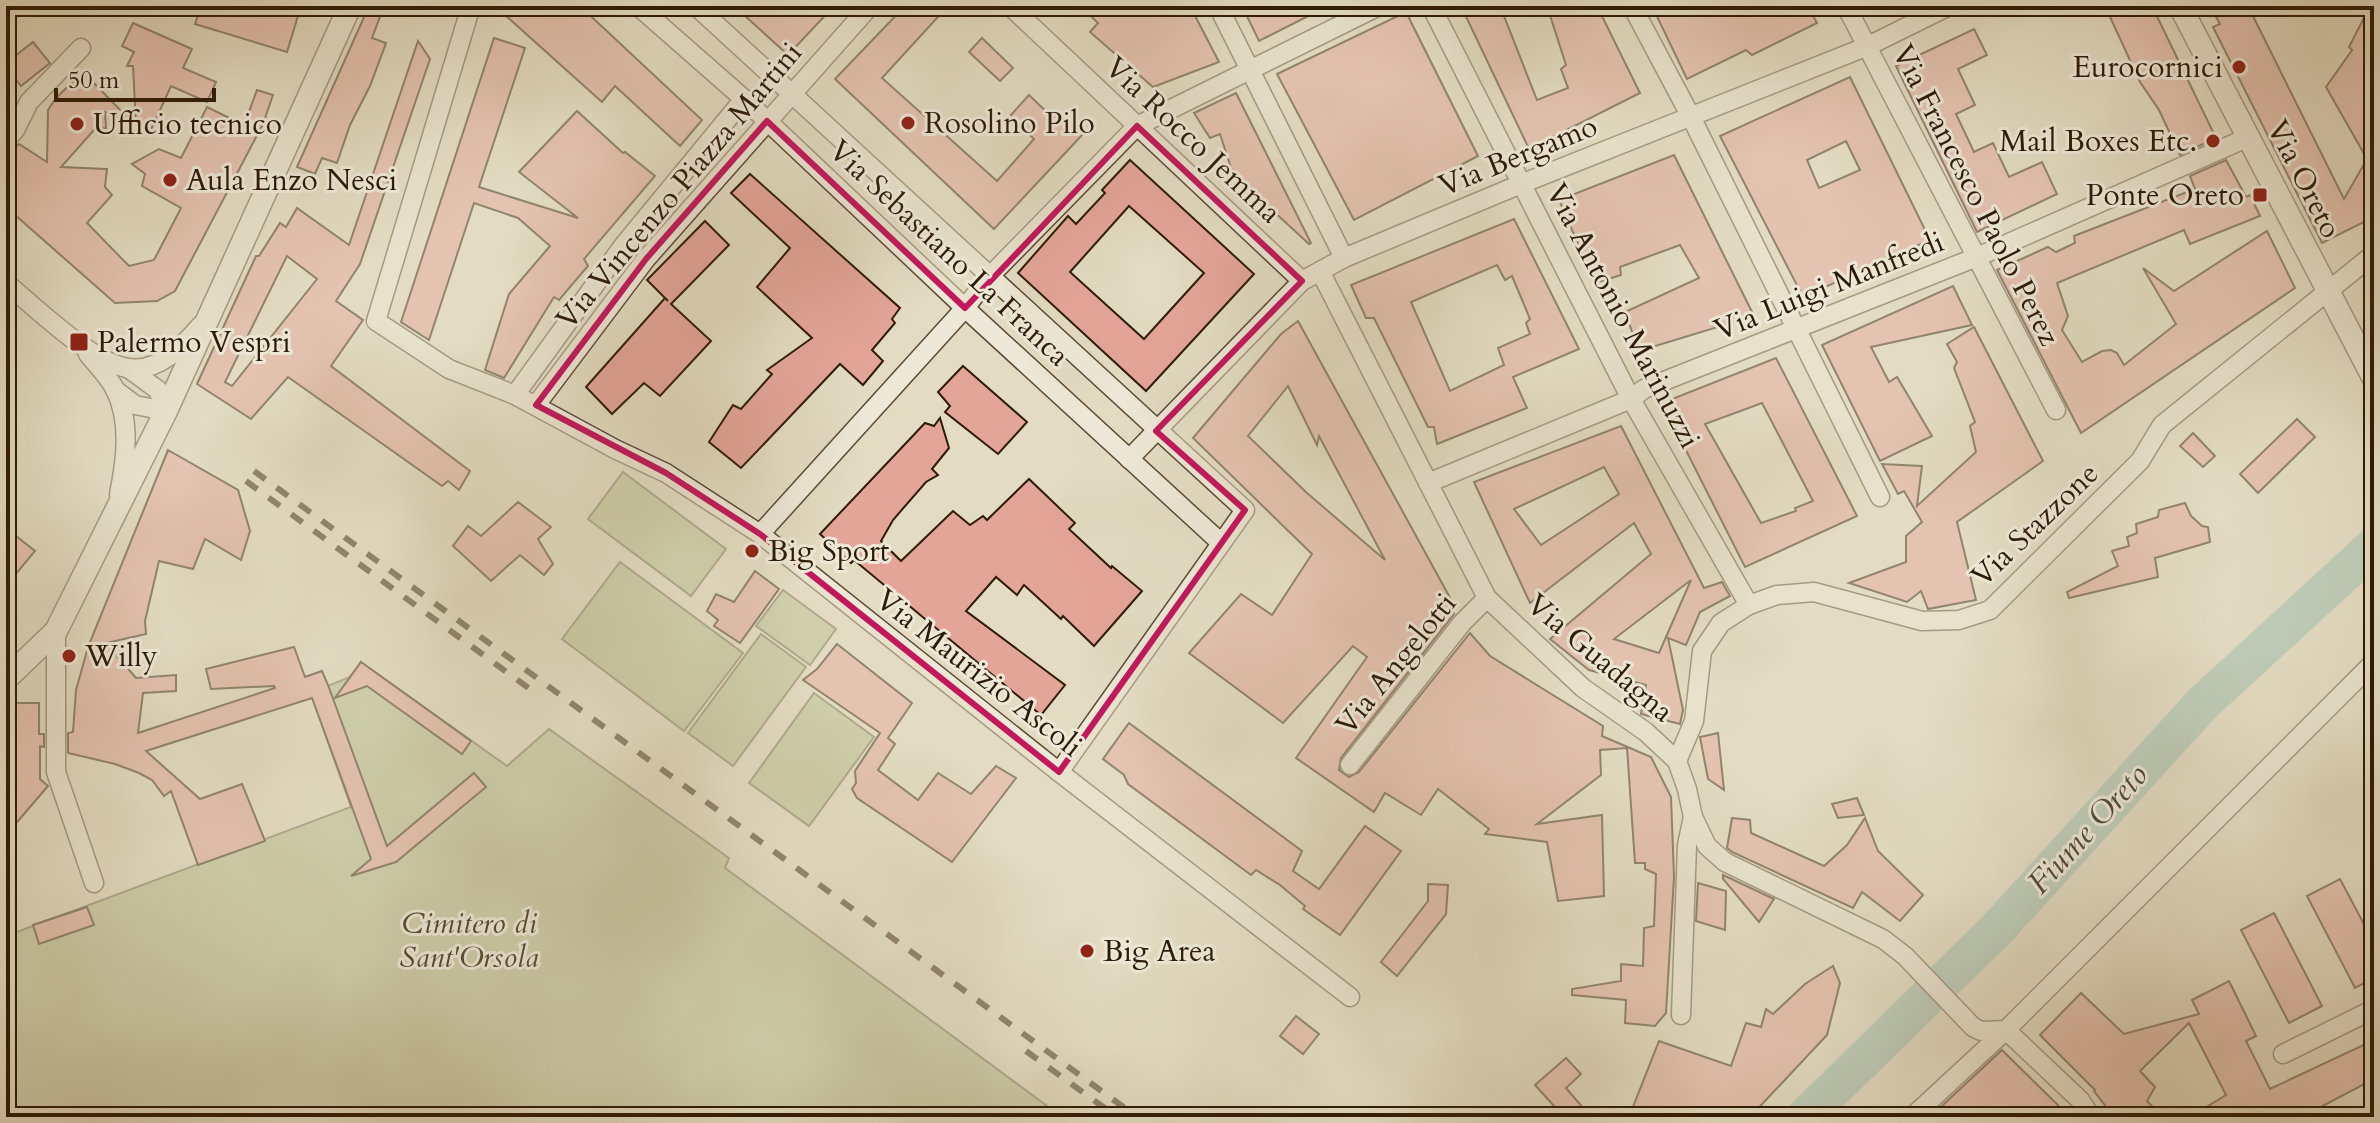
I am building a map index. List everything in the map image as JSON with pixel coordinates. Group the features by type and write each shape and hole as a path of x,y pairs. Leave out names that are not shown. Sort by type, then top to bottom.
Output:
{"street":[{"path":"6,679 56,631 166,411 350,6"},
{"name":"Via Maurizio Ascoli","path":"471,6 376,321 449,369 536,405 666,473 760,534 1059,772 1350,997"},
{"name":"Via Sebastiano La Franca","path":"638,6 744,99 965,308 1220,542 1245,510 696,6"},
{"name":"Via Vincenzo Piazza Martini","path":"536,405 646,259 870,6"},
{"name":"Via Rocco Jemma","path":"1010,6 1302,281"},
{"path":"1218,6 1344,258"},
{"path":"760,534 965,308 989,277 1137,126 1379,6"},
{"name":"Via Antonio Marinuzzi","path":"1431,6 1631,399 1749,605"},
{"path":"1632,6 1691,117 1880,497"},
{"name":"Via Francesco Paolo Perez","path":"1846,6 2056,410"},
{"name":"Via Bergamo","path":"1129,459 1302,281 1320,271 1521,184 1868,46 1949,6"},
{"name":"Via Oreto","path":"2180,6 2374,379"},
{"path":"6,140 15,130 29,102 81,48"},
{"name":"Via Vincenzo Piazza Martini","path":"515,395 623,246 744,99"},
{"name":"Via Luigi Manfredi","path":"1428,483 1631,399 1644,389 1977,257 2249,137"},
{"name":"Via Stazzone","path":"1677,761 1694,721 1702,651 1721,623 1749,605 1777,595 1814,592 1922,621 1959,620 1990,610 2140,461 2162,425 2331,297 2374,254"},
{"name":"Via Guadagna","path":"1320,271 1487,598 1583,688 1646,732 1677,761 1693,817 1707,846 1725,862 1883,939 1905,956 1973,1027 1981,1031 2006,1030"},
{"path":"6,283 82,345 128,368 158,390 166,411"},
{"path":"128,368 155,364 168,358 209,316"},
{"path":"82,345 115,390 135,405 166,411"},
{"path":"115,390 122,410 126,443 116,511"},
{"path":"1059,772 1220,542"},
{"name":"Via Angelotti","path":"1350,765 1462,623 1487,598"},
{"path":"56,631 56,772 94,883"},
{"path":"1912,1117 2006,1030 2374,662"},
{"path":"1681,1015 1687,845 1693,817"},
{"path":"2283,1054 2374,1009"},
{"path":"2006,1030 2080,1100 2091,1117"}],"highlighted area":[{"path":"767,121 965,308 1137,126 1302,281 1156,431 1245,510 1059,772 760,534 666,473 536,405 646,259"}],"green space":[{"path":"623,472 726,549 691,596 588,519"},
{"path":"620,562 743,653 684,731 562,639"},
{"path":"783,590 836,629 810,665 756,626"},
{"path":"761,634 806,667 733,766 688,733"},
{"name":"Cimitero di Sant'Orsola","path":"361,662 507,766 549,729 729,858 725,868 1062,1117 6,1117 6,936 351,807 305,677 322,671 328,686 350,677"},
{"path":"814,693 874,737 809,826 749,783"}],"building":[{"path":"201,6 301,6 287,52 195,24"},
{"path":"369,6 384,6 372,38 386,43 337,163 322,158 315,174 297,167"},
{"path":"495,6 580,6 702,120 680,146 615,86 602,102"},
{"path":"734,6 834,6 788,55"},
{"name":"Rosolino Pilo","path":"905,6 948,6 882,78 997,181 1034,139 1010,116 1029,95 1053,118 1058,113 1083,134 994,229 835,79"},
{"path":"1080,6 1190,6 1219,62 1153,87 1090,32 1098,23"},
{"path":"1242,6 1328,6 1259,41"},
{"path":"1461,6 1489,6 1491,14 1502,11 1537,100 1568,88 1561,69 1566,65 1547,6 1597,6 1640,93 1529,149"},
{"path":"1652,6 1808,6 1817,23 1752,55 1746,50 1687,79"},
{"path":"2105,6 2152,6 2216,138 2180,155 2159,110 2140,82"},
{"path":"2210,6 2248,6 2344,199 2367,159 2326,87 2352,50 2349,47 2370,6 2374,6 2374,217 2322,243 2213,27 2220,24"},
{"path":"1406,12 1478,156 1354,220 1277,74"},
{"path":"133,23 192,49 183,68 216,82 207,102 171,86 150,132 136,125 133,66 127,66 134,52 122,46"},
{"path":"1974,29 1987,55 1958,69 1975,105 1956,114 1974,152 1993,143 2009,177 2042,162 2057,194 1977,232 1896,66"},
{"path":"494,38 525,48 479,187 578,218 519,172 577,111 623,153 655,176 584,259 588,266 559,300 554,297 504,378 485,370 509,294 550,246 518,218 474,203 429,340 401,322"},
{"path":"982,38 1013,68 1000,81 969,52"},
{"path":"418,41 430,59 360,264 336,301 363,320 331,366 470,471 459,490 448,481 442,486 288,377 251,419 197,384 256,256 259,256 280,223 286,227 297,208 349,245","holes":["287,256 317,279 232,386 225,382"]},
{"path":"33,42 50,63 21,86 6,63"},
{"path":"83,72 133,123 105,112 106,128 94,130 61,167 107,169 105,187 112,195 87,223 129,266 154,260 181,208 142,186 145,174 132,164 159,149 181,158 207,107 244,125 257,90 273,95 263,124 175,291 157,301 115,303 6,207 6,154 19,144 47,162 48,110"},
{"path":"1850,77 1930,240 1803,297 1720,136","holes":["1846,141 1860,170 1819,188 1807,160"]},
{"path":"1236,93 1309,244 1233,174 1220,134 1210,138 1194,113"},
{"path":"1674,155 1754,316 1639,351 1625,312 1699,278 1680,245 1620,267 1621,275 1595,283 1559,200"},
{"path":"1130,160 1254,274 1146,391 1018,273 1068,216 1076,224 1105,193 1102,190","holes":["1129,206 1204,273 1144,339 1070,272"]},
{"path":"2226,160 2260,216 2190,244 2184,230 2057,283 2068,316 2062,330 2082,362 2102,351 2111,350 2117,353 2124,365 2176,324 2143,268 2174,291 2267,231 2295,288 2081,433 1997,270 2048,247 2056,252 2075,243 2074,236 2195,189 2190,176"},
{"path":"750,174 900,308 892,319 895,323 872,350 883,361 863,385 840,364 741,468 709,442 733,405 741,409 772,374 767,370 812,338 757,287 790,248 731,193"},
{"path":"1514,219 1579,349 1513,377 1527,408 1437,444 1434,427 1428,427 1374,318 1366,318 1351,285","holes":["1497,265 1505,280 1512,276 1530,319 1526,323 1530,334 1498,348 1504,365 1450,391 1411,302"]},
{"path":"705,221 729,245 671,304 711,341 660,396 644,383 612,414 586,387 665,298 647,280"},
{"path":"1953,286 1972,325 1871,347 1889,382 1897,377 1932,436 1880,461 1822,345"},
{"path":"1298,321 1454,605 1450,611 1454,614 1341,758 1339,770 1349,777 1359,772 1470,633 1490,656 1603,726 1602,736 1651,757 1671,797 1674,877 1666,1013 1655,1026 1625,1023 1626,1000 1572,995 1572,989 1621,981 1621,964 1643,966 1644,928 1654,926 1656,874 1645,869 1645,863 1635,863 1627,748 1600,750 1601,775 1537,824 1602,815 1604,896 1558,901 1547,842 1485,834 1489,829 1438,789 1421,815 1385,793 1374,812 1296,758 1367,657 1353,646 1283,723 1189,653 1241,594 1272,615 1312,554 1193,438 1281,334","holes":["1288,386 1317,445 1319,436 1385,560 1307,493 1248,436"]},
{"path":"1974,327 2043,461 1957,522 1976,600 1928,609 1921,591 1907,602 1849,583 1906,562 1906,536 1922,522 1904,491 1898,494 1882,464 1922,466 1917,506 1976,452 1970,426 1975,422 1954,368 1957,362 1947,344"},
{"path":"1776,358 1857,516 1745,567 1662,403","holes":["1762,403 1813,501 1795,508 1796,511 1761,523 1705,424"]},
{"path":"963,366 1027,422 998,454 945,412 950,406 938,392"},
{"path":"940,418 949,448 932,469 938,475 926,482 893,520 881,541 901,561 953,511 970,525 983,516 987,520 1029,479 1075,523 1069,529 1111,568 1142,591 1094,646 1024,585 1017,595 996,577 966,611 1065,685 1041,715 854,560 851,563 820,534 925,423 934,426"},
{"path":"2297,419 2315,437 2258,493 2240,474"},
{"path":"1621,426 1704,588 1722,582 1730,596 1700,612 1686,645 1668,638 1683,710 1680,724 1641,714 1646,685 1589,670 1550,639 1651,554 1634,523 1530,603 1474,482","holes":["1604,467 1619,494 1541,545 1514,509","1691,580 1659,653 1614,639"]},
{"path":"2193,433 2215,456 2203,467 2180,446"},
{"path":"168,450 238,490 250,531 241,560 205,539 193,569 159,561 145,621 146,634 106,643 136,678 176,675 176,691 143,693 138,733 275,688 211,689 206,669 294,647 305,677 322,671 387,846 474,773 486,787 396,862 351,876 371,859 312,698 146,751 200,799 242,784 265,841 198,865 171,791 164,796 152,780 139,773 68,753 68,733 73,732 76,690 88,647"},
{"path":"518,502 551,527 538,539 553,564 544,575 520,555 491,581 453,546 468,526 481,536"},
{"path":"2185,503 2191,516 2202,526 2208,527 2210,542 2155,558 2158,577 2069,598 2067,592 2118,566 2112,551 2129,546 2127,537 2137,533 2136,524 2158,517 2159,510"},
{"path":"6,528 35,551 6,586"},
{"path":"755,571 779,589 740,643 714,626 718,620 707,611 716,594 734,602"},
{"path":"837,644 912,703 888,738 895,744 878,770 918,800 938,773 971,794 996,766 1016,778 952,862 857,798 852,789 856,783 855,771 880,733 803,680 817,669"},
{"path":"361,662 471,741 462,754 367,686 335,698"},
{"path":"6,703 39,703 39,734 44,734 44,747 40,746 40,779 48,786 6,835"},
{"path":"1129,723 1302,851 1293,871 1319,889 1365,826 1401,851 1340,935 1303,909 1305,906 1280,885 1256,870 1251,875 1128,784 1124,775 1103,759"},
{"path":"1718,733 1724,790 1708,779 1700,737"},
{"path":"1857,798 1864,815 1838,818 1832,804"},
{"path":"1732,818 1750,820 1751,833 1824,866 1847,845 1865,818 1878,851 1923,895 1900,921 1862,892 1853,908 1732,852 1727,848"},
{"path":"1723,875 1774,899 1759,922 1723,879"},
{"path":"2340,879 2374,943 2374,978 2355,988 2307,896"},
{"path":"1698,883 1726,891 1725,930 1696,921"},
{"path":"1428,884 1448,885 1446,914 1397,976 1381,962 1428,901"},
{"path":"87,907 94,925 39,944 33,925"},
{"path":"2274,913 2322,1006 2289,1023 2241,930"},
{"path":"1833,966 1840,983 1827,1035 1750,1117 1629,1117 1659,1041 1731,1066 1746,1023 1761,1027 1766,1009 1773,1014 1805,984"},
{"path":"2229,981 2256,1036 2246,1041 2270,1089 2374,1040 2374,1079 2302,1117 2190,1117 2226,1095 2189,1023 2140,1071 2155,1087 2147,1101 2162,1117 2114,1117 2095,1090 2040,1035 2081,993 2124,1034 2199,1014 2192,1000"},
{"path":"1296,1016 1319,1034 1303,1054 1280,1036"},
{"path":"2002,1050 2070,1117 1930,1117"},
{"path":"1566,1058 1581,1074 1566,1088 1591,1117 1564,1117 1535,1085"}],"waterway":[{"name":"Fiume Oreto","path":"1805,1117 1998,928 2202,704 2374,546"}],"railway":[{"path":"254,471 1137,1117"},
{"path":"246,481 538,695"},
{"path":"1026,1051 1117,1117"}],"place":[{"name":"Eurocornici","path":"2239,67"},
{"name":"Rosolino Pilo","path":"908,123"},
{"name":"Ufficio tecnico","path":"77,124"},
{"name":"Mail Boxes Etc.","path":"2213,141"},
{"name":"Aula Enzo Nesci","path":"170,180"},
{"name":"Ponte Oreto","path":"2260,195"},
{"name":"Palermo Vespri","path":"79,342"},
{"name":"Big Sport","path":"752,551"},
{"name":"Willy","path":"69,656"},
{"name":"Big Area","path":"1087,951"}]}
